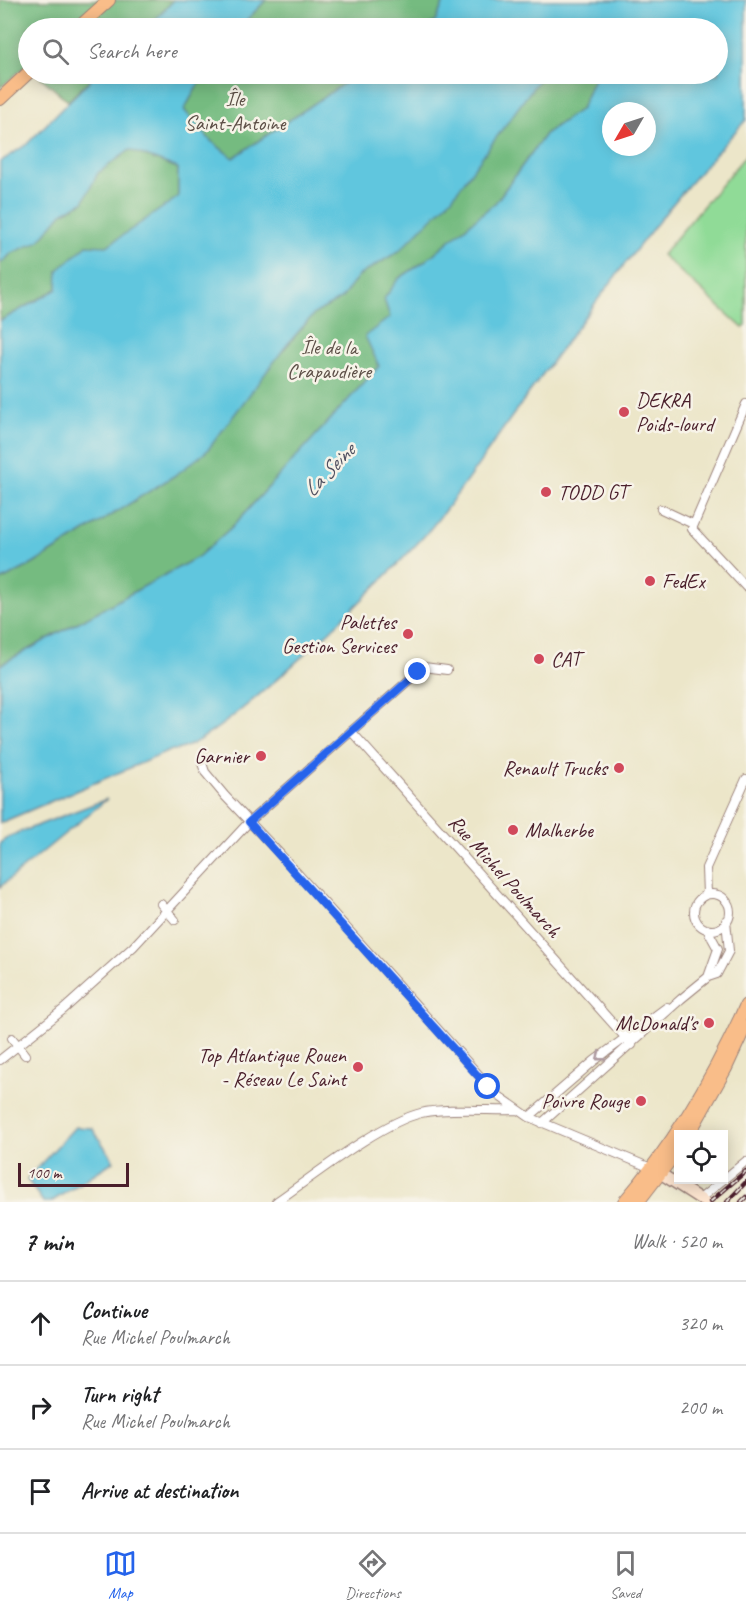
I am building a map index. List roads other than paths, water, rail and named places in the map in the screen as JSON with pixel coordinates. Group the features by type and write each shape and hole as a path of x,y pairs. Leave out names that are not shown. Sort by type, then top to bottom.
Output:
{"main road":[{"path":"89,18 109,0"},
{"path":"0,99 18,82"},
{"path":"638,1202 666,1149 699,1098 746,1005"},
{"path":"691,1130 726,1068 746,1025"},
{"path":"624,1202 674,1154"}],"street":[{"path":"746,404 693,524 696,536 746,587"},
{"path":"660,510 693,524"},
{"path":"0,1060 19,1046 168,912 249,822 422,668 447,670"},
{"name":"Rue Michel Poulmarch","path":"351,731 632,1045"},
{"path":"202,763 211,780 488,1087 518,1110 542,1123 656,1171 703,1200 746,1161"},
{"path":"707,894 706,868 746,779"},
{"path":"542,1123 681,999 708,977 717,974 729,951 726,921 729,912 726,901 717,895 707,894 698,901 694,911 698,922 707,929 718,950 708,977"},
{"path":"161,904 175,921"},
{"path":"707,929 719,928 726,921"},
{"path":"529,1117 625,1038 681,999"},
{"path":"12,1038 25,1055"},
{"path":"276,1202 375,1135 408,1117 431,1112 518,1110"}],"water":[{"path":"174,0 266,0 249,18 157,18"},
{"name":"La Seine","path":"445,0 746,0 746,120 629,258 425,535 301,658 223,724 192,744 172,750 0,823 0,665 198,557 233,526 379,366 365,336 390,317 384,299 398,279 424,262 496,202 546,133 581,109 592,84 728,84 728,18 437,18"},
{"path":"86,84 198,84 184,110 211,141 233,158 343,84 536,84 452,198 399,251 358,276 342,298 314,314 286,346 207,451 177,474 33,564 0,581 0,321 57,289 58,270 87,245 107,246 178,197 178,168 130,150 98,173 83,202 62,213 39,241 12,253 0,264 0,162 27,144"},
{"path":"107,799 0,887 0,843 10,836"},
{"path":"75,1127 92,1128 114,1161 51,1202 43,1202 27,1179"}],"railway":[{"path":"710,1202 746,1171"},
{"path":"727,1202 746,1182"},
{"path":"741,1202 746,1197"}],"place":[{"name":"DEKRA Poids-lourd","path":"624,412"},
{"name":"TODD GT","path":"546,492"},
{"name":"FedEx","path":"650,581"},
{"name":"Palettes Gestion Services","path":"408,634"},
{"name":"CAT","path":"539,659"},
{"name":"Garnier","path":"261,756"},
{"name":"Renault Trucks","path":"619,768"},
{"name":"Malherbe","path":"513,830"},
{"name":"McDonald's","path":"709,1023"},
{"name":"Top Atlantique Rouen - Réseau Le Saint","path":"358,1067"},
{"name":"Poivre Rouge","path":"641,1101"}],"park label":[{"name":"Île Saint-Antoine","path":"235,111"},
{"name":"Île de la Crapaudière","path":"329,359"}]}
